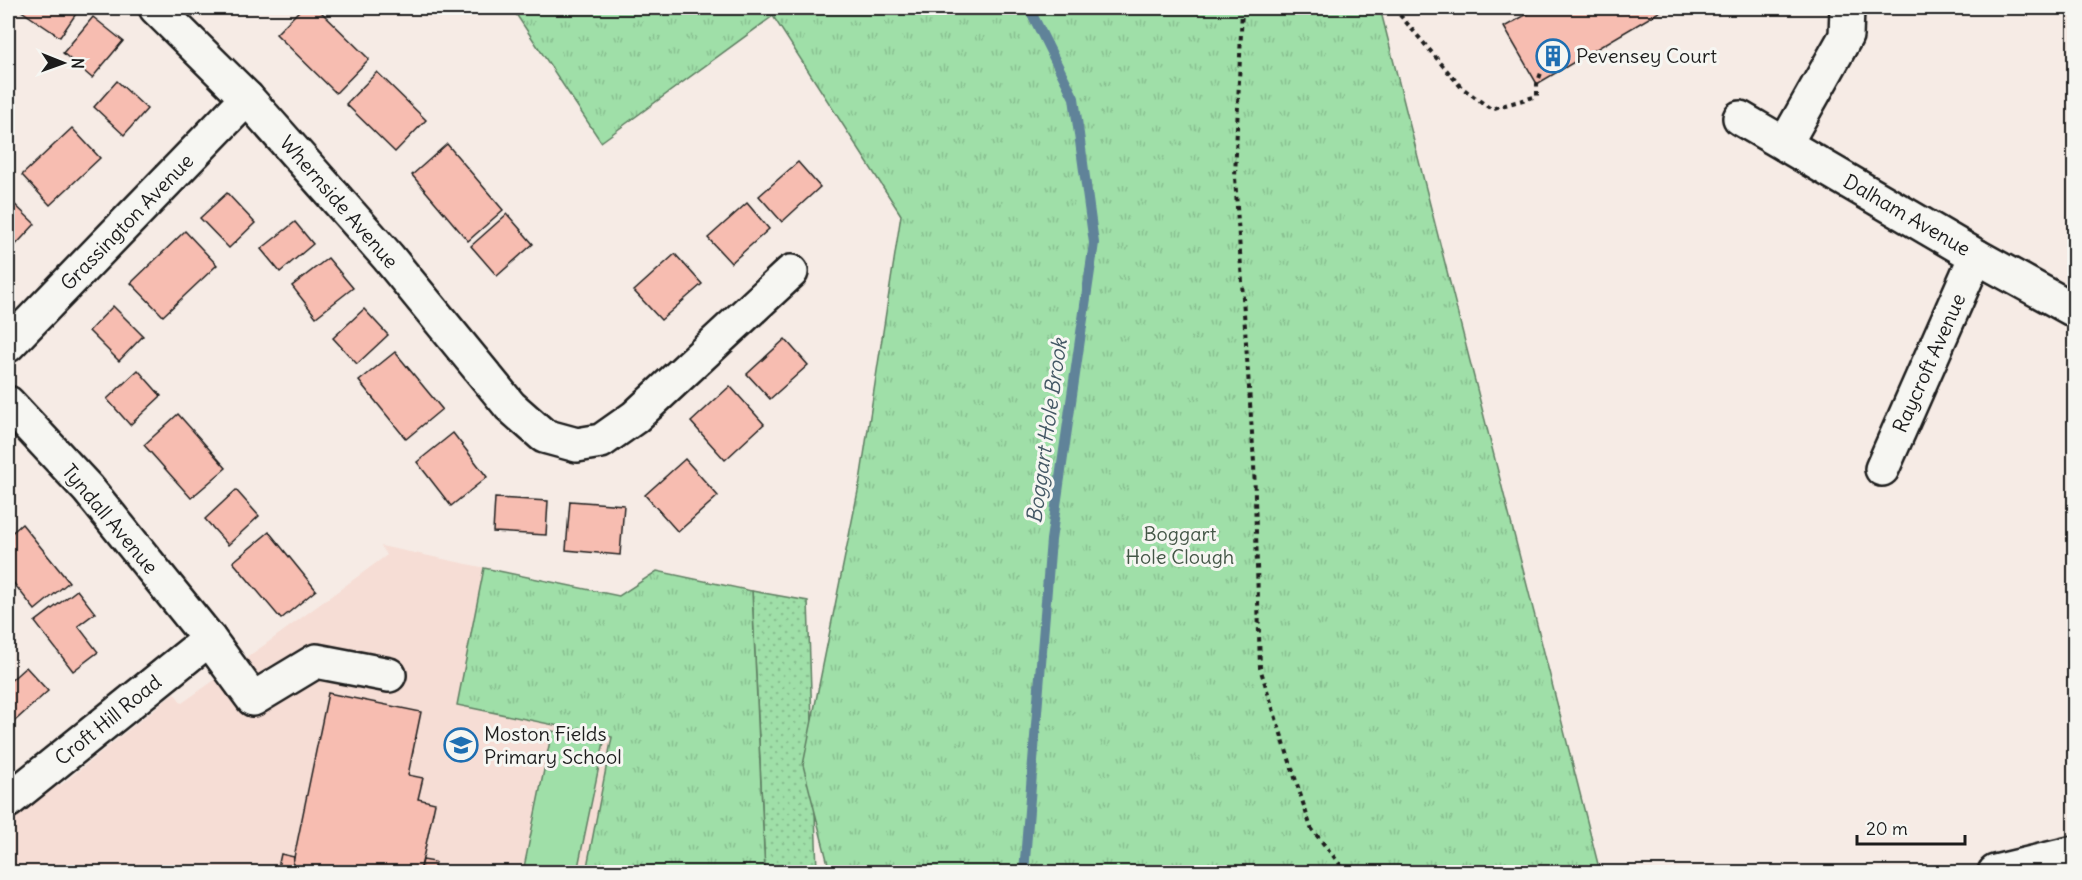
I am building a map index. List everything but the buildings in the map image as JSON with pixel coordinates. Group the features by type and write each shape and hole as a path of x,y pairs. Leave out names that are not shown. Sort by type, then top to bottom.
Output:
{"street":[{"name":"Whernside Avenue","path":"156,8 247,98 388,257 510,406 544,436 577,445 601,441 635,417 791,272"},
{"path":"1785,144 1846,36 1847,8"},
{"name":"Grassington Avenue","path":"8,345 247,98"},
{"name":"Dalham Avenue","path":"1740,118 1976,256 2074,310"},
{"name":"Raycroft Avenue","path":"1882,470 1976,256"},
{"name":"Tyndall Avenue","path":"8,403 88,489 209,639 253,699 316,661 389,675"},
{"name":"Croft Hill Road","path":"8,801 209,639"},
{"path":"1995,873 2074,853"}],"path":[{"path":"1242,8 1234,177 1254,464 1260,668 1311,828 1346,873"},
{"path":"1394,8 1461,87 1491,109 1537,96 1537,84 1541,73"}],"shaded area":[{"name":"Moston Fields Primary School","path":"381,546 619,596 657,571 808,601 817,872 8,872 8,818 56,778 61,785 174,693 182,703 263,646 387,555"}],"green space":[{"name":"Boggart Hole Clough","path":"512,8 1380,8 1600,872 830,872 803,765 860,481 901,215 773,16 601,142"},
{"path":"484,568 619,596 657,571 752,591 765,872 586,872 612,737 457,705"},
{"path":"752,591 808,601 817,872 765,872"},
{"path":"552,731 604,742 577,872 523,872"}],"waterway":[{"name":"Boggart Hole Brook","path":"1024,872 1051,540 1094,243 1074,98 1029,8"}],"place":[{"name":"Pevensey Court","path":"1553,56"},
{"name":"Moston Fields Primary School","path":"461,745"}]}
